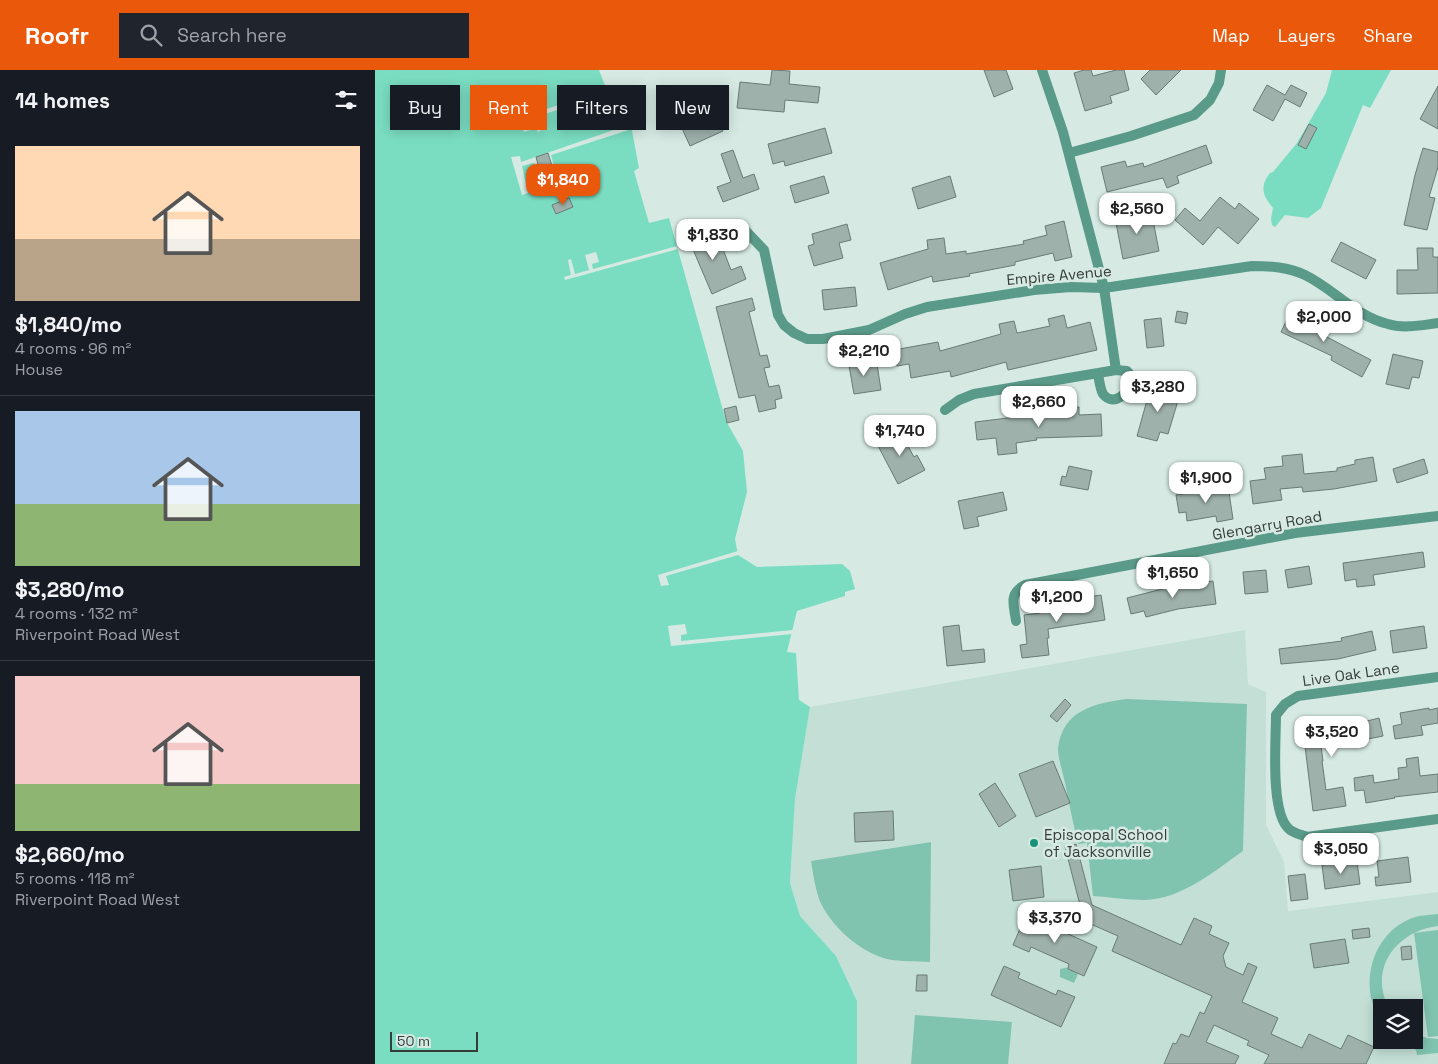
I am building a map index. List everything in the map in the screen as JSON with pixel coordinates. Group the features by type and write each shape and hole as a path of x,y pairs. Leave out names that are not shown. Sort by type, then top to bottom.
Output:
{"street":[{"path":"1042,70 1063,132 1104,288 1116,370"},
{"path":"1069,154 1194,115 1210,100 1219,83 1221,70"},
{"name":"Empire Avenue","path":"743,228 764,250 778,315 784,325 794,333 807,339 823,339 869,330 905,314 927,307 1034,290 1071,287 1104,288 1251,266 1271,266 1304,274 1361,314 1390,325 1404,326 1438,323"},
{"path":"945,410 959,400 974,394 1098,373 1116,370 1127,371 1134,379 1131,388 1124,396 1109,398 1103,394 1098,373"},
{"name":"Glengarry Road","path":"1016,621 1013,595 1017,589 1025,585 1295,533 1438,516"},
{"name":"Live Oak Lane","path":"1438,676 1297,696 1285,704 1276,715 1276,776 1279,813 1289,829 1307,837 1438,819"}],"shaded area":[{"path":"375,70 599,70 605,85 557,85 557,130 632,130 639,168 634,171 649,223 669,218 726,421 743,451 747,492 735,539 738,555 757,567 842,564 850,571 855,589 845,592 845,596 797,611 787,652 796,653 799,700 810,707 795,799 790,883 800,916 836,956 857,1001 857,1064 375,1064"},
{"path":"1332,70 1391,70 1370,108 1363,105 1321,208 1308,218 1285,215 1275,227 1272,225 1271,219 1273,208 1265,195 1264,183 1270,173 1273,172 1297,143 1326,93"},
{"name":"Episcopal School of Jacksonville","path":"1245,630 1248,684 1266,692 1266,825 1284,862 1288,911 1438,892 1438,1064 857,1064 857,1001 836,956 800,916 790,883 795,799 810,707"},
{"path":"1127,699 1247,704 1243,851 1184,890 1171,895 1144,900 1093,896 1087,843 1078,844 1058,749 1066,725 1073,717 1092,706"},
{"path":"931,842 930,962 892,960 877,956 857,944 830,919 819,899 811,861"},
{"path":"1438,914 1438,926 1423,929 1399,943 1385,965 1382,978 1385,999 1373,999 1373,1004 1370,992 1370,977 1373,961 1379,947 1388,934 1400,924 1423,915"},
{"path":"1438,930 1438,1036 1428,1037 1414,933"},
{"path":"1069,967 1068,969 1078,974 1074,983 1060,977 1060,969"},
{"path":"915,1015 1012,1022 1008,1064 911,1064"},
{"path":"1423,1036 1438,1039 1438,1053 1417,1055 1414,1049 1423,1049"}],"pier":[{"path":"557,106 557,110 547,113 547,109"},
{"path":"614,130 629,130 551,155 558,180 541,184 534,163 522,166 528,193 522,195 511,157 520,156 521,162"},
{"path":"677,246 678,249 565,280 564,277 571,275 568,260 571,259 575,274 589,270 585,255 596,252 599,262 592,264 593,269"},
{"path":"738,551 738,555 666,576 669,585 661,586 658,575"},
{"path":"685,624 687,634 681,635 681,641 793,630 792,634 671,646 668,626"}],"building":[{"path":"772,70 790,71 789,84 820,87 818,103 785,100 784,112 737,108 740,82 770,85"},
{"path":"984,70 1006,70 1013,89 994,97"},
{"path":"1091,70 1093,76 1116,70 1124,70 1129,90 1110,96 1112,103 1085,111 1074,73"},
{"path":"1150,70 1181,70 1156,95 1141,79"},
{"path":"1267,85 1285,95 1291,85 1307,93 1300,107 1285,99 1273,121 1253,110"},
{"path":"1438,86 1438,129 1420,119"},
{"path":"1309,124 1317,128 1306,149 1298,145"},
{"path":"825,128 832,153 785,166 784,161 773,164 768,144"},
{"path":"683,130 723,130 723,131 690,146"},
{"path":"1206,145 1212,163 1177,176 1179,183 1167,188 1163,178 1107,192 1101,167 1125,161 1127,167 1143,163 1144,167"},
{"path":"1423,148 1438,152 1438,167 1429,197 1435,198 1427,230 1404,225"},
{"path":"733,150 743,178 754,174 759,189 723,202 717,187 731,182 721,154"},
{"path":"548,153 557,182 544,186 536,157"},
{"path":"824,176 829,193 795,203 790,186"},
{"path":"950,176 956,197 918,209 912,188"},
{"path":"1220,197 1235,209 1239,203 1259,219 1238,244 1218,227 1203,245 1175,220 1185,208 1200,221"},
{"path":"569,198 573,207 556,214 552,205"},
{"path":"1151,210 1159,251 1123,259 1115,218"},
{"path":"1064,221 1072,257 1055,261 1053,253 1015,262 1015,265 969,274 970,276 933,282 932,276 888,290 880,263 928,249 927,240 944,238 946,254 966,251 966,254 1024,244 1023,241 1047,235 1045,226"},
{"path":"706,224 715,247 721,244 731,270 741,266 746,279 712,294 686,233"},
{"path":"847,224 851,240 839,243 843,258 814,266 808,246 814,244 812,234"},
{"path":"1341,242 1376,260 1366,279 1331,261"},
{"path":"1417,248 1433,248 1433,257 1438,257 1438,293 1397,294 1397,270 1418,270"},
{"path":"855,287 857,306 824,310 822,290"},
{"path":"752,298 755,310 749,312 760,356 767,355 770,367 764,368 769,387 779,385 782,398 775,400 776,408 759,412 755,395 739,398 716,307"},
{"path":"1177,311 1188,313 1186,324 1175,322"},
{"path":"1291,311 1328,329 1325,336 1371,360 1362,377 1331,360 1332,356 1281,332"},
{"path":"1064,315 1067,328 1090,322 1097,350 1008,370 1006,362 951,377 950,371 911,378 909,364 897,366 894,350 938,342 940,351 1001,334 999,324 1014,321 1017,333 1050,326 1048,319"},
{"path":"1161,318 1164,346 1147,348 1144,320"},
{"path":"1393,354 1423,361 1419,378 1412,377 1409,389 1386,384"},
{"path":"864,358 866,366 877,364 881,390 854,394 848,360"},
{"path":"1151,386 1180,394 1168,434 1160,432 1157,441 1137,436"},
{"path":"736,406 739,420 727,423 724,409"},
{"path":"1079,407 1079,415 1101,414 1102,436 1036,438 1037,440 1016,443 1017,453 998,455 996,438 977,440 975,422 1049,413 1049,408"},
{"path":"899,430 914,457 917,455 925,470 898,484 876,442"},
{"path":"1302,454 1304,474 1337,471 1337,468 1355,464 1355,460 1373,457 1377,481 1334,489 1303,492 1302,487 1280,489 1282,500 1253,504 1250,481 1266,479 1264,468 1283,466 1282,456"},
{"path":"1424,459 1428,473 1397,483 1393,469"},
{"path":"1069,466 1092,471 1088,490 1060,485 1062,476 1066,477"},
{"path":"1228,486 1233,519 1217,522 1216,516 1187,521 1186,512 1179,513 1176,495"},
{"path":"1003,492 1007,510 977,517 979,526 964,529 958,501"},
{"path":"1423,552 1425,567 1373,575 1375,585 1357,587 1356,579 1345,581 1343,563"},
{"path":"1309,566 1312,584 1288,588 1285,570"},
{"path":"1266,570 1268,592 1245,594 1243,572"},
{"path":"1213,581 1216,604 1178,609 1146,617 1144,611 1131,614 1127,598 1170,587"},
{"path":"1101,595 1105,620 1048,629 1049,655 1022,658 1020,645 1027,644 1024,615 1040,613 1039,604 1064,602 1064,608 1088,604 1087,597"},
{"path":"959,625 962,651 984,649 985,662 947,666 943,627"},
{"path":"1424,626 1427,648 1393,653 1390,631"},
{"path":"1372,631 1376,650 1338,659 1281,664 1279,649 1342,641 1341,638"},
{"path":"1065,699 1071,705 1057,722 1050,716"},
{"path":"1429,708 1429,710 1438,708 1438,723 1421,726 1423,735 1395,739 1393,726 1402,724 1400,713"},
{"path":"1379,718 1383,736 1321,746 1326,790 1343,787 1346,806 1313,811 1303,730 1334,726 1335,729"},
{"path":"1418,757 1420,776 1438,774 1438,792 1394,797 1366,803 1364,790 1355,791 1354,778 1373,775 1374,783 1399,779 1398,768 1407,767 1406,759"},
{"path":"1053,761 1070,803 1036,817 1019,774"},
{"path":"995,783 1016,816 999,827 979,794"},
{"path":"893,811 894,840 855,842 854,813"},
{"path":"1076,844 1092,905 1181,945 1194,918 1212,926 1209,934 1229,943 1223,956 1226,967 1243,975 1248,963 1257,967 1242,1002 1278,1018 1271,1034 1302,1048 1309,1034 1341,1049 1348,1035 1373,1047 1366,1064 1264,1064 1269,1055 1247,1045 1249,1041 1214,1025 1206,1042 1239,1056 1235,1064 1164,1064 1173,1043 1176,1044 1181,1034 1189,1037 1200,1012 1204,1014 1212,996 1112,951 1118,936 1077,918 1081,909 1065,847"},
{"path":"1408,857 1411,882 1376,886 1375,877 1379,877 1377,861"},
{"path":"1357,861 1360,884 1325,889 1322,865"},
{"path":"1041,866 1044,897 1013,901 1009,870"},
{"path":"1305,874 1308,899 1291,901 1288,876"},
{"path":"1026,915 1097,947 1084,976 1068,969 1069,964 1031,947 1029,952 1013,945"},
{"path":"1369,928 1370,937 1353,939 1352,930"},
{"path":"1345,939 1349,963 1314,968 1310,944"},
{"path":"1411,946 1412,959 1402,960 1401,947"},
{"path":"1004,966 1020,973 1018,978 1056,995 1058,990 1075,997 1061,1027 991,995"},
{"path":"917,975 927,975 927,991 916,991"}],"place":[{"name":"Episcopal School of Jacksonville","path":"1034,843"}]}
